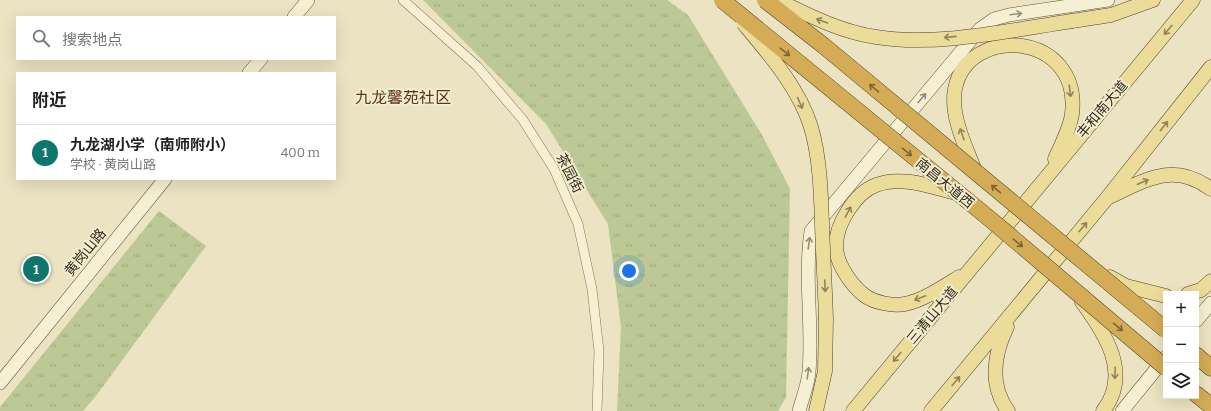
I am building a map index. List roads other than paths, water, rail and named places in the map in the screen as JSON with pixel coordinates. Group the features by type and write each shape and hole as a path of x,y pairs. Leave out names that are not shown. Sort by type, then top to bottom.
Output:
{"highway":[{"name":"南昌大道西","path":"765,0 975,171 1163,328"},
{"name":"南昌大道西","path":"725,2 959,194 1163,365"},
{"path":"1199,358 1211,368"},
{"path":"1199,396 1211,406"}],"main road":[{"path":"295,16 308,0"},
{"path":"777,0 811,17 847,30 875,37 902,40 929,40 1111,15 1140,6 1153,0"},
{"path":"799,411 809,374 810,338 807,255 811,231 980,29 994,19 1009,15 1108,0"},
{"name":"丰和南大道","path":"1011,219 1193,0"},
{"path":"725,2 775,60 796,94 811,127 818,165 821,201 826,319 825,371 816,411"},
{"path":"975,171 955,112 955,91 959,76 972,61 988,49 1022,45 1038,49 1052,57 1063,69 1069,83 1072,114 1049,173"},
{"path":"251,72 260,60"},
{"path":"931,411 1107,198 1211,67"},
{"path":"1107,198 1148,179 1168,174 1200,181 1211,189"},
{"name":"黄岗山路","path":"0,382 164,180"},
{"path":"959,194 916,183 896,181 875,186 862,194 850,207 841,225 836,246 844,269 851,281 865,296 884,303 905,304 930,294 966,273"},
{"name":"三清山大道","path":"853,411 1011,219"},
{"path":"1085,263 1126,286 1163,295"},
{"path":"1198,291 1211,281"},
{"path":"1074,290 1102,329 1112,352 1116,370 1113,388 1107,405 1103,411"},
{"path":"1199,317 1211,303"},
{"path":"1008,411 997,393 996,361 999,344 1017,306"},
{"path":"1122,411 1163,361"}],"street":[{"name":"茶园街","path":"403,0 477,66 523,120 554,169 578,224 592,289 599,351 597,411"}],"place":[{"name":"九龙湖小学（南师附小）","path":"36,269"}],"district":[{"name":"九龙馨苑社区","path":"403,97"}]}
